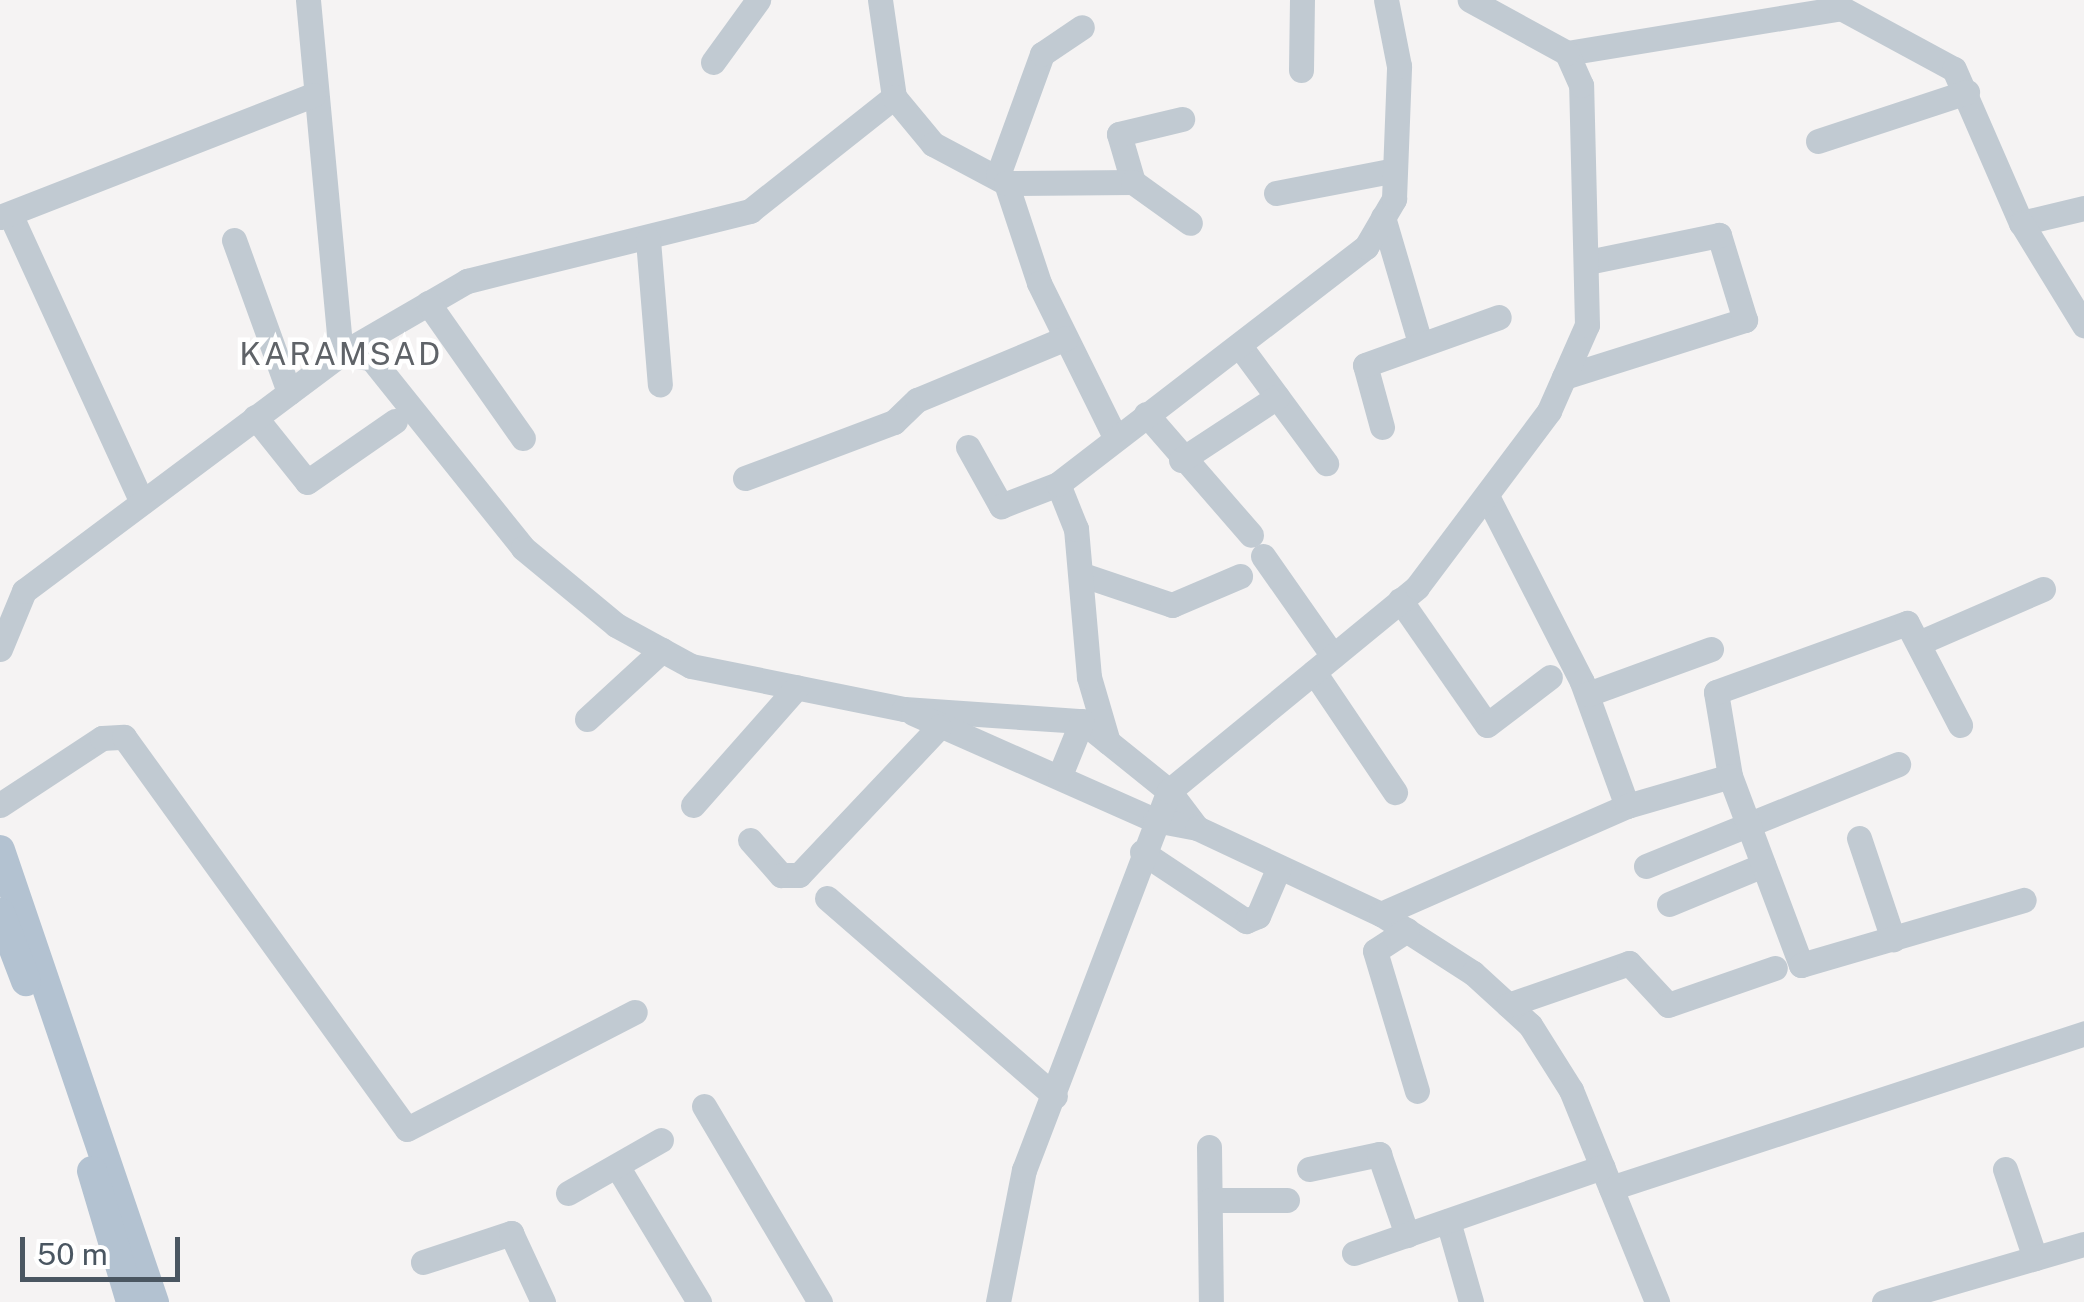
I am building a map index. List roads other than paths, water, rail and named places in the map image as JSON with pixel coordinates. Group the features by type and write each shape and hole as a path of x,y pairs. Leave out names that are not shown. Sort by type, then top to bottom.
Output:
{"main road":[{"path":"0,850 154,1302"},
{"path":"0,913 131,1302"}],"street":[{"path":"308,0 313,95 341,354"},
{"path":"712,62 758,0"},
{"path":"880,0 894,97 933,144 1002,179 1132,182 1190,223"},
{"path":"1301,70 1302,0"},
{"path":"968,447 1001,506 1058,484 1366,247 1384,217 1395,170 1399,66 1386,0"},
{"path":"998,1302 1024,1170 1055,1096 1142,852 1169,791 1400,600 1489,500 1564,377 1588,325 1581,85 1566,54 1470,0"},
{"path":"1566,54 1834,6 1954,69 2028,222 2084,325"},
{"path":"1082,28 1042,54 1002,179 1066,338 1115,437"},
{"path":"1818,140 1966,92"},
{"path":"142,502 5,216 313,95"},
{"path":"0,649 12,596 341,354 467,281 648,240 750,211 894,97"},
{"path":"1132,182 1119,134 1182,119"},
{"path":"1276,193 1395,170"},
{"path":"2028,222 2073,210"},
{"path":"1384,217 1420,343"},
{"path":"1564,377 1745,320 1719,235 1588,262"},
{"path":"234,240 289,392"},
{"path":"648,240 660,386"},
{"path":"428,304 523,438"},
{"path":"1382,426 1362,368 1500,316"},
{"path":"745,478 894,422 917,400 1066,338"},
{"path":"1239,345 1326,464"},
{"path":"341,354 371,358 523,548 662,650 691,666 904,709 1082,721 1169,791 1197,828"},
{"path":"1181,460 1277,397"},
{"path":"1146,414 1257,546 1396,792"},
{"path":"255,417 307,482 395,421"},
{"path":"1058,484 1083,575 1090,677 1108,742"},
{"path":"1489,500 1588,694 1626,806"},
{"path":"1083,575 1172,605 1240,576"},
{"path":"1921,642 2044,589"},
{"path":"1400,600 1486,725 1550,677"},
{"path":"1960,724 1921,642 1908,624 1716,692 1730,776 1801,965 2024,900"},
{"path":"1588,694 1711,648"},
{"path":"588,719 662,650"},
{"path":"694,804 798,687"},
{"path":"904,709 1155,820 1197,828 1381,914 1508,1005 1571,1090 1657,1302"},
{"path":"1028,762 1042,716"},
{"path":"1060,775 1082,721"},
{"path":"750,840 780,876 799,875 940,727"},
{"path":"0,805 102,738 124,737 407,1129 635,1012"},
{"path":"1646,866 1898,764"},
{"path":"1381,914 1626,806 1730,776"},
{"path":"1859,838 1894,939"},
{"path":"1142,852 1246,921 1258,916 1279,867"},
{"path":"1669,904 1763,864"},
{"path":"826,898 1055,1096"},
{"path":"1406,930 1375,951 1417,1091"},
{"path":"1508,1005 1629,963 1668,1005 1775,968"},
{"path":"1354,1253 1448,1221 2084,1034"},
{"path":"704,1106 820,1302"},
{"path":"568,1193 661,1140"},
{"path":"1209,1147 1211,1302"},
{"path":"1309,1168 1379,1154 1407,1235"},
{"path":"617,1166 699,1302"},
{"path":"2005,1170 2035,1258"},
{"path":"1210,1200 1287,1200"},
{"path":"1448,1221 1471,1302"},
{"path":"422,1262 512,1233 542,1302"},
{"path":"1884,1302 2084,1244"}],"district":[{"name":"KARAMSAD","path":"341,354"}]}
